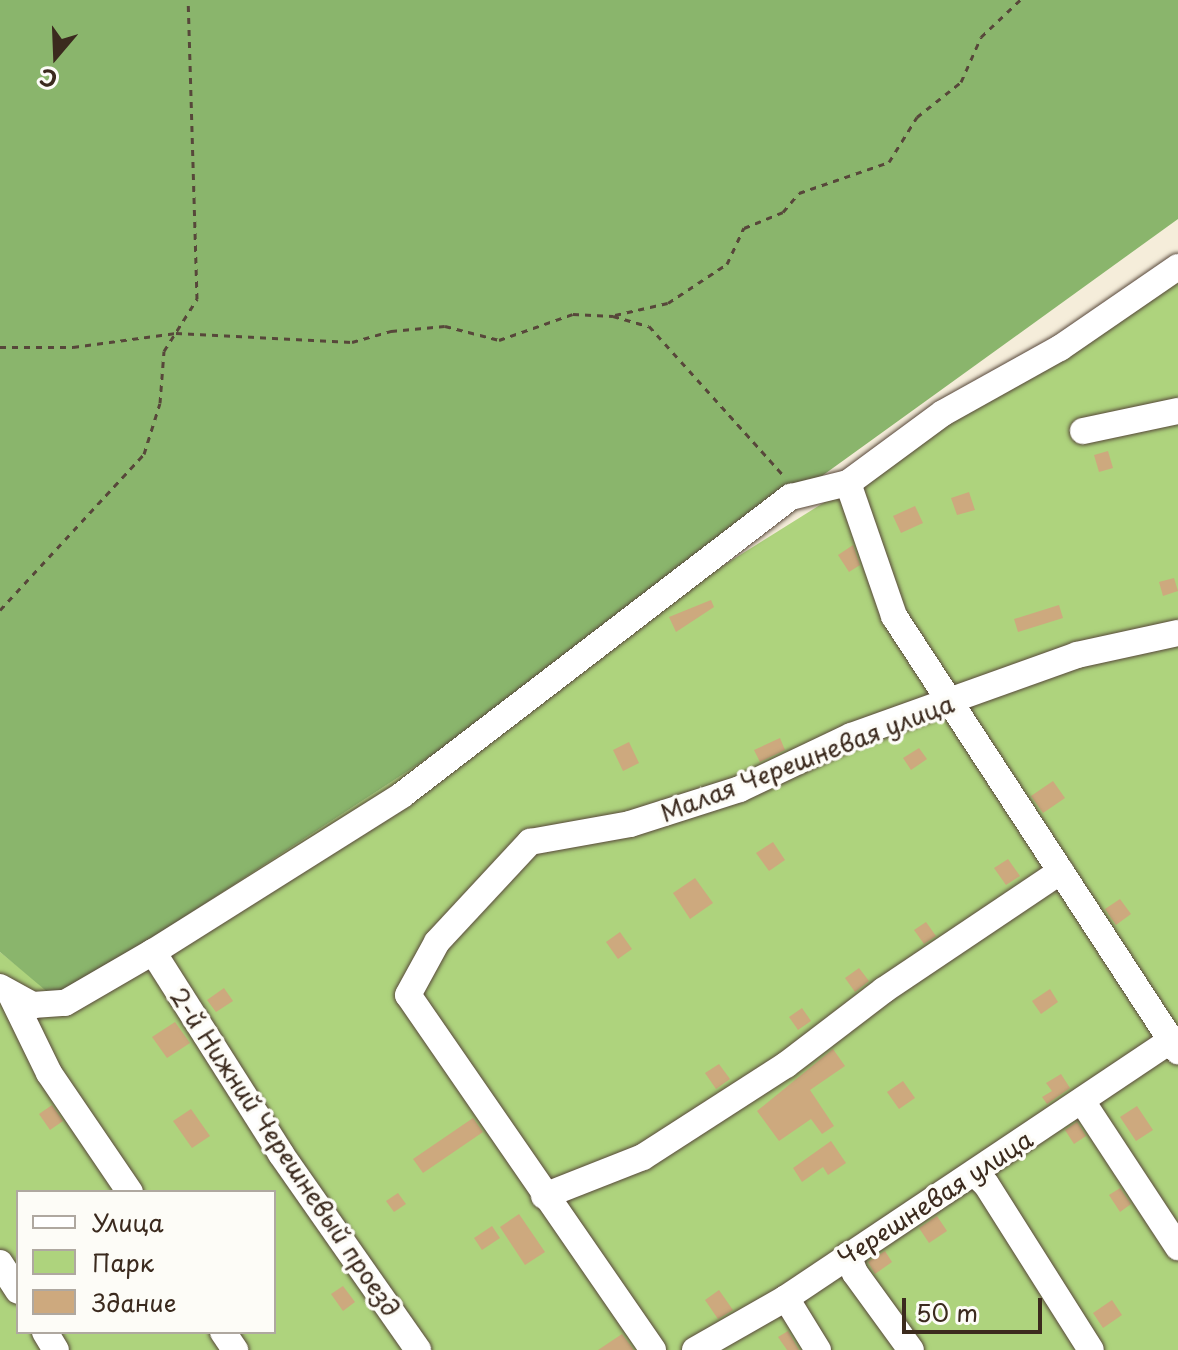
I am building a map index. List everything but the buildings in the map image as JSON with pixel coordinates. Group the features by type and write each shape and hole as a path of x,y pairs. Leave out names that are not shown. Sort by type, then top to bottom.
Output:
{"lane":[{"path":"5,991 33,1005 65,1003 153,952 402,795 791,497 848,483 943,413 1060,348 1178,267"},
{"path":"1083,431 1178,411"},
{"path":"848,483 894,616 1173,1037"},
{"name":"Малая Черешневая улица","path":"544,1196 408,995 437,942 530,842 630,824 740,789 851,736 951,703 1077,655 1178,633"},
{"path":"653,1350 544,1196 643,1157 786,1065 884,990 1061,871"},
{"name":"2-й Нижний Черешневый проезд","path":"153,952 290,1168 418,1350"},
{"path":"5,991 49,1073 129,1190"},
{"name":"Черешневая улица","path":"695,1350 786,1298 1173,1037"},
{"path":"1082,1101 1178,1247"},
{"path":"974,1173 1091,1350"},
{"path":"848,1255 855,1273 911,1350"},
{"path":"0,1263 16,1288"},
{"path":"786,1298 818,1350"}],"path":[{"path":"0,610 144,454 160,403 164,351 197,299 188,0"},
{"path":"613,316 668,303 727,264 744,228 783,212 799,193 889,162 917,117 961,82 981,37 1020,0"},
{"path":"0,347 73,347 176,333 352,342 391,331 445,326 499,340 573,314 613,316 649,326 756,441 788,482 791,497"}],"green space":[{"path":"0,0 1178,0 1178,219 808,486 716,570 57,1000 0,952"},
{"path":"1178,281 1178,1350 0,1350 0,952 58,999 716,570"}]}
